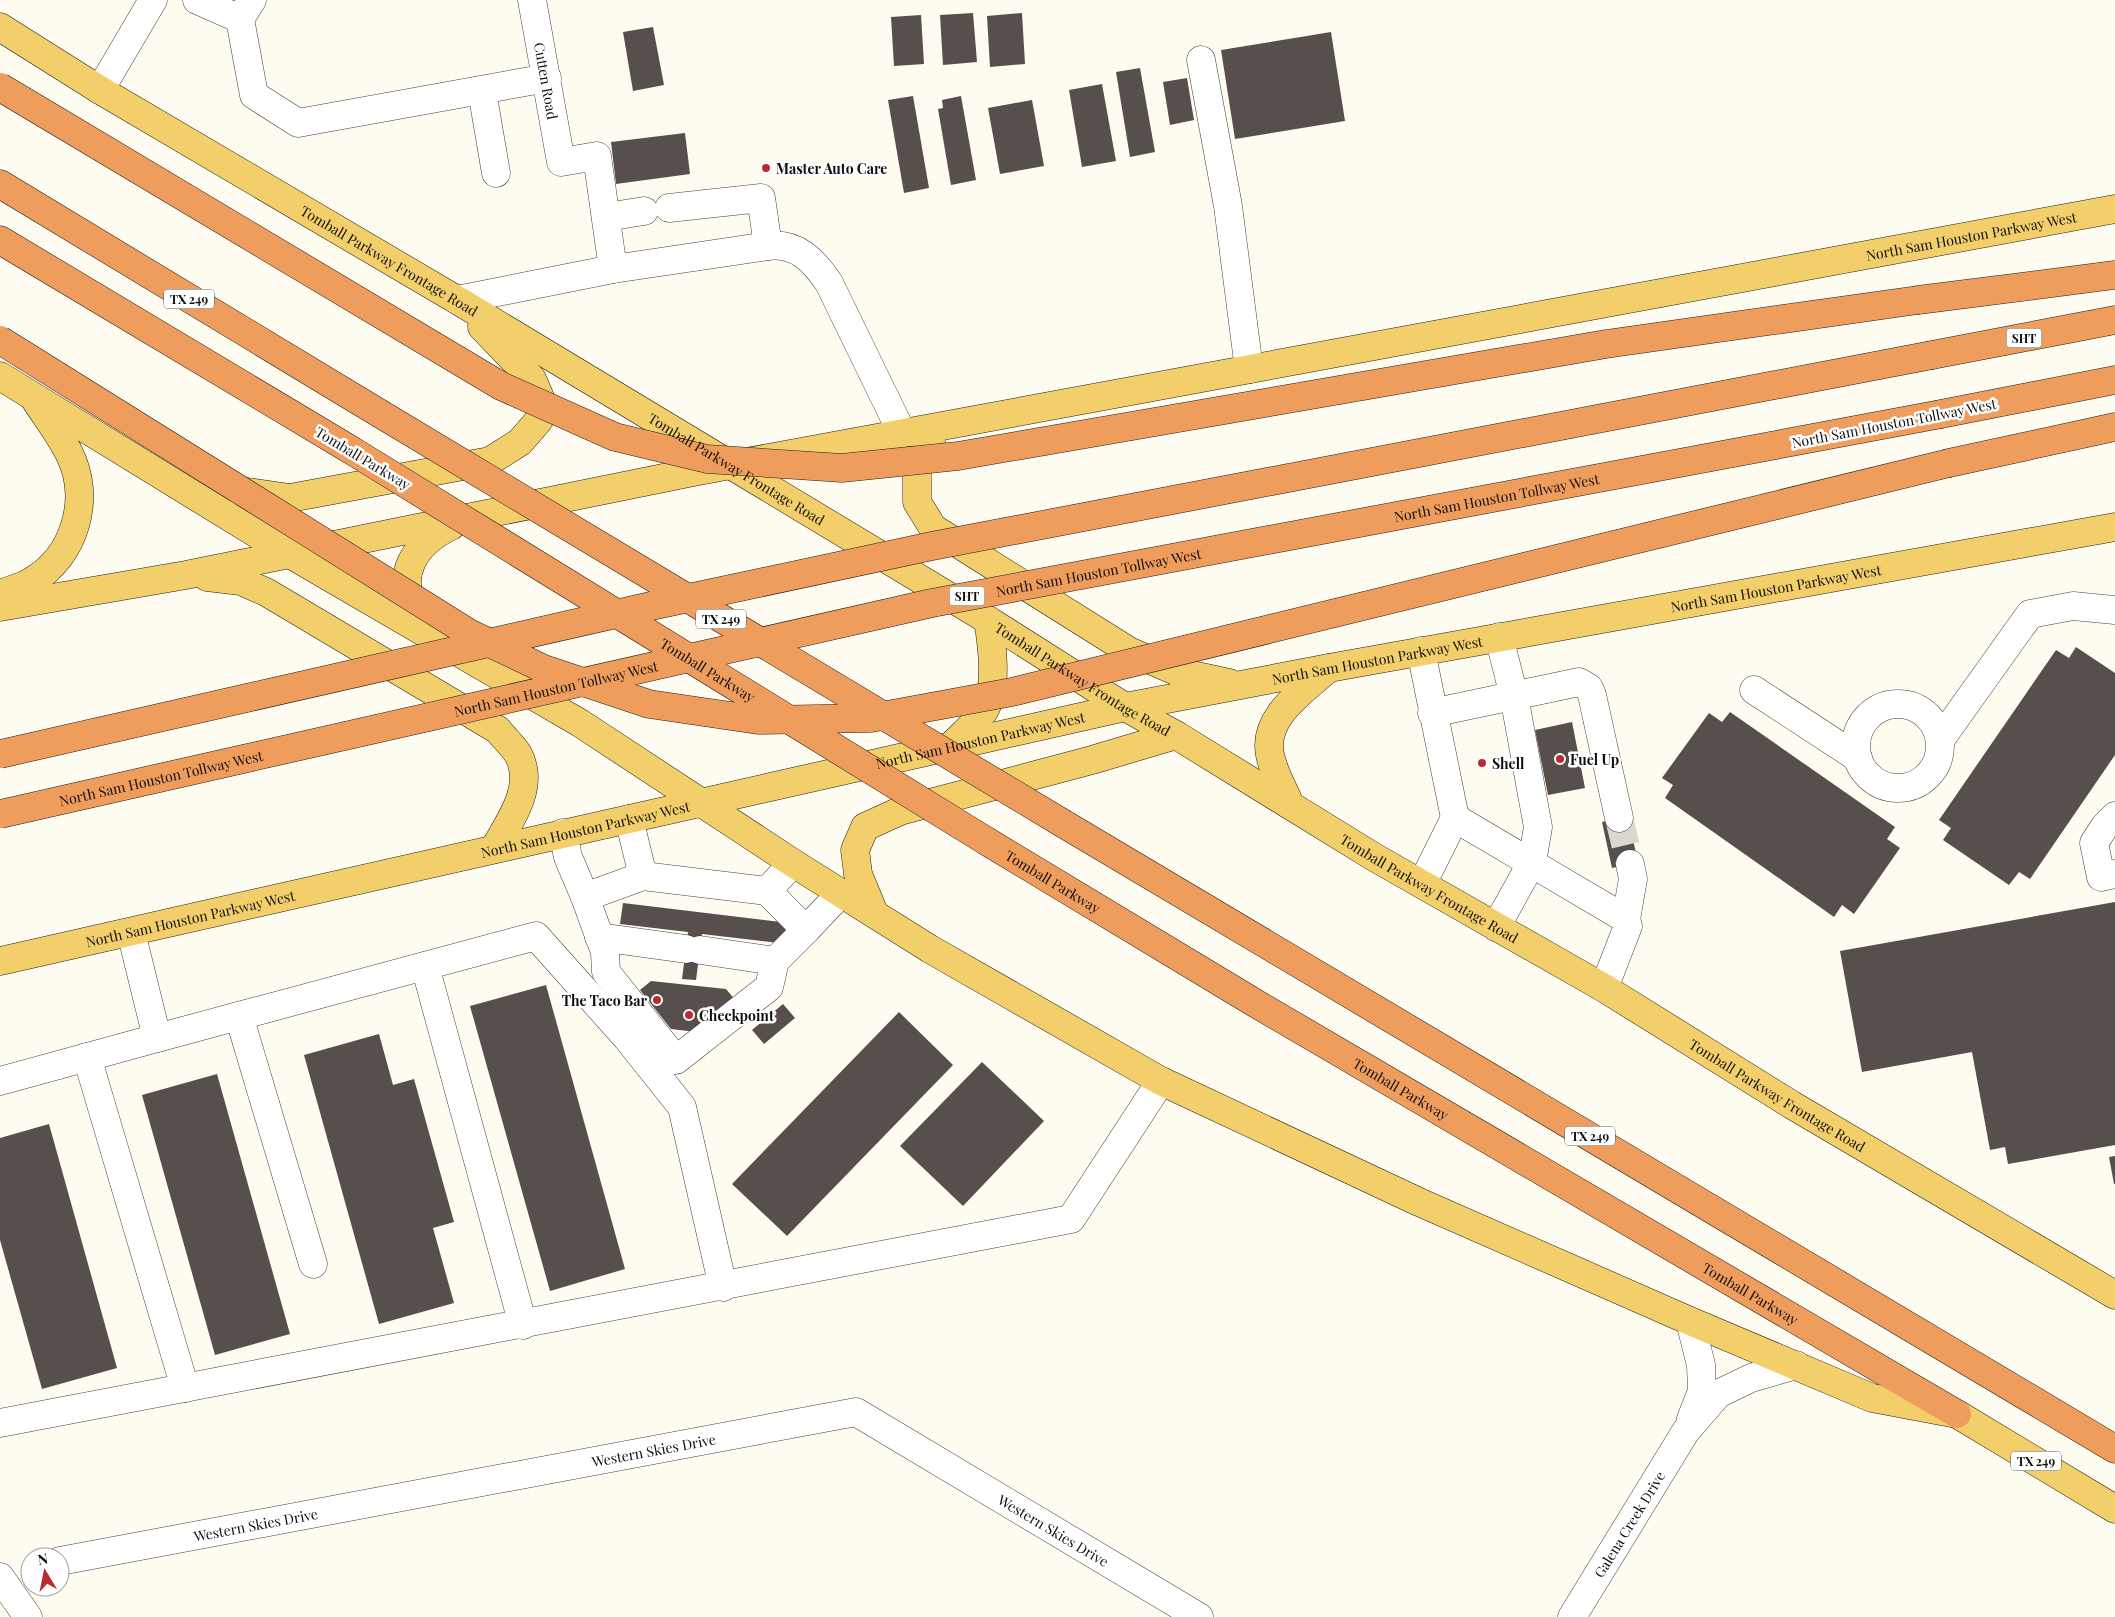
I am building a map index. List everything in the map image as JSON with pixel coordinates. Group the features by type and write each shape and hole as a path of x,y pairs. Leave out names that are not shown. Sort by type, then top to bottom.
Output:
{"highway":[{"path":"0,88 501,386 616,437 707,459 842,468 958,456 1606,344 2115,274"},
{"name":"TX 249","path":"0,184 1064,824 2115,1449"},
{"name":"Tomball Parkway","path":"0,240 351,450 988,842 1255,1003 1957,1414"},
{"name":"SHT","path":"0,754 641,608 932,546 2115,320"},
{"path":"0,340 469,633 544,669 649,704 758,720 871,718 1012,692 1949,463 2115,427"},
{"name":"North Sam Houston Tollway West","path":"0,814 932,602 2115,380"}],"main road":[{"name":"Tomball Parkway Frontage Road","path":"0,27 100,90 457,300 988,620 1125,707 1176,735 1422,884 1604,988 1792,1105 2115,1295"},
{"name":"North Sam Houston Parkway West","path":"0,607 186,575 731,465 2115,209"},
{"path":"136,459 221,488 290,498 490,461 520,442 539,420 541,400 532,379 457,300"},
{"path":"0,376 288,553 580,723 700,803 930,949 1161,1082 1419,1202 1690,1321 1872,1398 1957,1414"},
{"path":"0,594 33,581 65,553 77,523 80,488 70,454 32,396"},
{"path":"960,422 931,441 917,466 917,502 933,528 1129,651 1178,672 1241,685"},
{"path":"440,642 424,625 412,606 408,579 410,562 416,551 427,540 442,530 473,516"},
{"name":"North Sam Houston Parkway West","path":"0,961 1125,707 1422,651 2115,527"},
{"path":"186,575 241,581 266,592 498,730 518,755 524,780 520,804 494,849"},
{"path":"950,747 974,723 986,707 992,680 993,655 988,620"},
{"path":"1290,805 1270,759 1268,740 1273,725 1289,704 1329,668"},
{"path":"874,913 858,874 855,850 865,827 900,811 1092,760 1176,735"},
{"name":"Tomball Parkway","path":"1957,1414 2115,1509"}],"street":[{"path":"100,90 153,0"},
{"path":"197,0 246,9 254,95 298,123 547,78"},
{"name":"Cutten Road","path":"532,0 560,162 597,156 606,217"},
{"path":"1200,60 1228,206 1249,369"},
{"path":"482,91 496,173"},
{"path":"613,269 606,217 656,209 761,198 768,246"},
{"path":"457,300 613,269 781,244 792,247 816,264 829,283 902,434"},
{"path":"1940,740 2030,614 2072,606 2115,610"},
{"path":"1496,926 1532,862 1538,827 1514,696 1500,637"},
{"path":"1422,651 1432,713 1455,818 1422,884"},
{"path":"1432,713 1579,682 1589,688 1620,818"},
{"path":"1754,690 1858,758"},
{"path":"1902,704 1921,712 1936,726 1940,740 1940,754 1935,767 1926,778 1914,785 1900,788 1880,784 1864,771 1858,758 1856,745 1858,731 1876,710 1888,705 1902,704"},
{"path":"2115,816 2105,826 2094,843 2101,877 2115,874"},
{"path":"1455,818 1626,919"},
{"path":"629,819 643,876"},
{"path":"564,833 568,857 602,945 606,972 676,1060 770,987 775,961 841,893"},
{"path":"768,891 793,862"},
{"path":"1604,988 1628,926 1626,919 1633,879 1630,864"},
{"path":"585,897 643,876 768,891 806,930"},
{"path":"131,932 157,1038"},
{"path":"0,1081 536,936 627,1038 682,1107 723,1287"},
{"path":"602,945 693,949 775,961"},
{"path":"425,966 523,1324"},
{"path":"239,1016 313,1264"},
{"path":"87,1057 185,1388"},
{"path":"0,1423 723,1287 1071,1219 1161,1082"},
{"name":"Galena Creek Drive","path":"1572,1617 1686,1431 1702,1392 1701,1365 1690,1321"},
{"name":"Galena Creek Drive","path":"1686,1431 1718,1394 1751,1378 1796,1365"},
{"name":"Western Skies Drive","path":"70,1559 856,1412 1199,1617"}],"building":[{"path":"973,13 977,62 943,65 940,15"},
{"path":"1022,13 1025,64 990,67 987,16"},
{"path":"921,15 924,64 894,66 891,17"},
{"path":"653,27 664,85 633,91 623,32"},
{"path":"1331,32 1345,121 1235,139 1221,50"},
{"path":"1140,68 1155,152 1130,157 1116,72"},
{"path":"1187,78 1194,120 1170,125 1163,82"},
{"path":"1102,84 1116,161 1082,167 1069,90"},
{"path":"913,96 929,188 904,193 888,100"},
{"path":"961,96 976,180 951,185 938,109 943,108 942,100"},
{"path":"1032,100 1044,166 1000,174 988,108"},
{"path":"685,133 690,174 616,184 611,142"},
{"path":"2076,647 2115,673 2115,755 2030,879 2019,872 2009,885 1943,840 1951,828 1939,820 2056,650 2069,658"},
{"path":"1730,712 1895,827 1887,839 1900,848 1854,914 1842,905 1834,917 1665,798 1673,785 1662,778 1709,713 1722,722"},
{"name":"Fuel Up","path":"1572,722 1585,788 1548,795 1535,730"},
{"path":"1628,816 1638,863 1612,868 1602,822"},
{"path":"2115,902 2115,1145 2008,1164 2005,1147 1990,1150 1972,1052 1862,1072 1840,951"},
{"name":"Checkpoint","path":"623,903 789,923 787,944 702,934 696,980 682,979 688,932 620,924"},
{"name":"Checkpoint","path":"651,981 726,989 736,1001 697,1032 671,1029 640,990"},
{"path":"546,985 625,1269 550,1291 470,1006"},
{"path":"783,1004 795,1018 764,1044 752,1030"},
{"path":"899,1012 953,1065 787,1236 732,1184"},
{"path":"379,1034 393,1085 414,1079 454,1222 433,1228 454,1303 379,1324 304,1055"},
{"path":"982,1062 1044,1121 963,1206 900,1146"},
{"path":"217,1074 290,1334 215,1355 142,1095"},
{"path":"49,1124 117,1368 42,1389 0,1240 0,1138"},
{"path":"2115,1156 2115,1184 2114,1184 2109,1157"}],"tunnel":[{"path":"1619,818 1630,864"}],"place":[{"name":"Master Auto Care","path":"766,168"},
{"name":"Fuel Up","path":"1560,759"},
{"name":"Shell","path":"1482,763"},
{"name":"The Taco Bar","path":"657,1000"},
{"name":"Checkpoint","path":"689,1015"}]}
